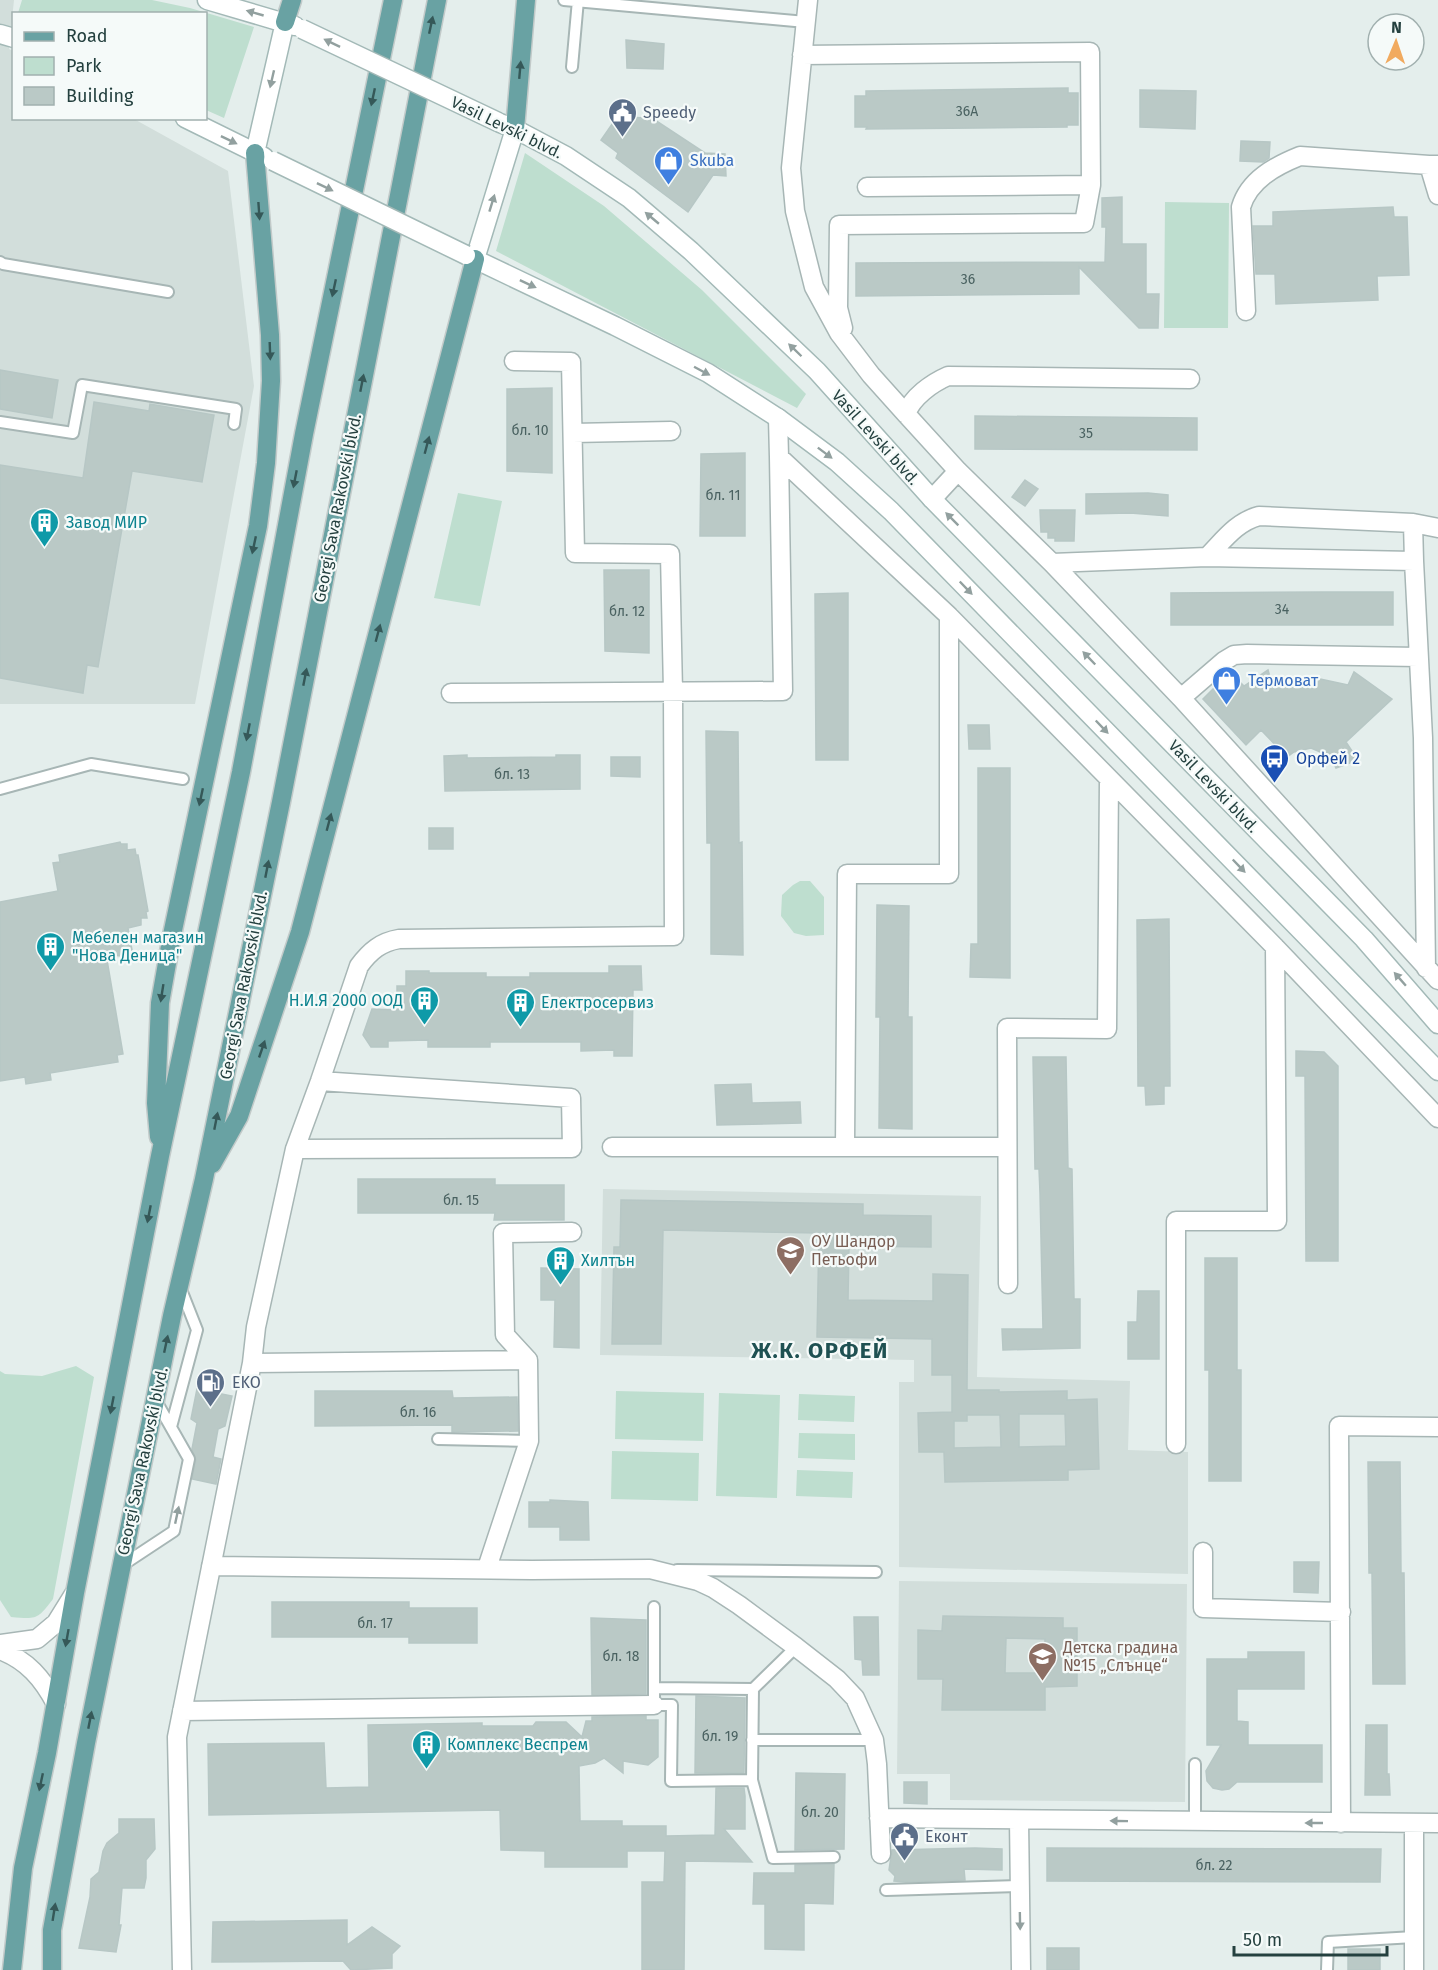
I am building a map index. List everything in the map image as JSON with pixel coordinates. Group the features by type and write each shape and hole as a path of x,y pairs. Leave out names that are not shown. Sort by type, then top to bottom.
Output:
{"main road":[{"path":"285,22 292,0"},
{"path":"12,1970 23,1868 56,1704 75,1593 160,1156 241,772 304,434 393,0"},
{"name":"Georgi Sava Rakovski blvd.","path":"52,1970 52,1930 56,1900 121,1566 179,1285 204,1179 278,813 437,0"},
{"path":"507,125 526,0"},
{"path":"160,1156 156,1103 160,1003 172,935 260,515 267,463 271,381 270,335 255,153"},
{"path":"204,1179 239,1116 300,932 470,257"}],"street":[{"name":"Vasil Levski blvd.","path":"207,0 302,29 507,125 566,156 629,198 691,251 817,371 932,499 1364,939 1438,1024"},
{"path":"808,0 791,168 795,211 814,287 839,333 871,375 958,471 1052,563 1181,698 1432,974"},
{"path":"255,153 285,22"},
{"path":"802,55 1090,52 1091,185 1084,223 839,225 838,308 846,341"},
{"path":"188,120 708,373 778,418 837,462 891,511 1438,1071"},
{"path":"470,257 507,125"},
{"path":"1246,311 1242,207 1245,195 1254,183 1286,162 1300,156 1433,165 1438,195"},
{"path":"867,187 1091,185"},
{"path":"182,1970 177,1737 252,1363 256,1327 295,1149 359,966 372,950 389,940 674,936 670,554 575,553 571,362 514,361"},
{"path":"906,414 909,406 922,393 948,376 1190,379"},
{"path":"452,693 783,691 778,418"},
{"path":"573,433 672,431"},
{"path":"779,457 949,616 1275,947 1438,1118"},
{"path":"932,499 958,471"},
{"path":"1208,557 1238,525 1247,519 1259,516 1413,523 1438,528"},
{"path":"1413,523 1432,974"},
{"path":"1052,563 1208,557 1414,561"},
{"path":"845,1146 847,874 949,874 949,616"},
{"path":"1181,698 1234,655 1418,657"},
{"path":"1008,1284 1007,1029 1107,1029 1109,779"},
{"path":"1176,1444 1176,1221 1277,1221 1275,947"},
{"path":"295,1149 572,1148 571,1098 320,1081"},
{"path":"612,1147 1007,1147"},
{"path":"487,1568 529,1441 528,1360 505,1335 503,1233 572,1232"},
{"path":"252,1363 528,1360"},
{"path":"1341,1823 1339,1426 1438,1427"},
{"path":"1203,1552 1203,1608 1341,1612"},
{"path":"212,1566 650,1569 682,1576 713,1588 796,1647 837,1679 855,1698 874,1740 881,1854"},
{"path":"0,1644 37,1639 56,1623 75,1593"},
{"path":"0,1650 28,1664 45,1684 56,1704"},
{"path":"182,1711 654,1696"},
{"path":"879,1818 1438,1823"},
{"path":"1018,1820 1021,1970"},
{"path":"1414,1823 1414,1970"}],"lane":[{"path":"564,0 806,22"},
{"path":"572,67 578,1"},
{"path":"0,262 168,292"},
{"path":"0,422 74,433 82,385 236,410 234,424"},
{"path":"0,789 91,764 183,778"},
{"path":"171,1427 197,1330 179,1285"},
{"path":"121,1566 174,1531 189,1459 155,1399"},
{"path":"438,1439 529,1441"},
{"path":"650,1569 876,1572"},
{"path":"654,1606 654,1696"},
{"path":"654,1696 753,1689 796,1647"},
{"path":"753,1689 752,1780 773,1858 834,1857"},
{"path":"654,1696 672,1705 671,1781 752,1780"},
{"path":"752,1740 874,1740"},
{"path":"1195,1764 1195,1822"},
{"path":"886,1890 1019,1886"},
{"path":"1327,1970 1328,1942 1414,1937"}],"shaded area":[{"path":"0,0 14,0 9,49 12,50 12,120 136,120 228,171 254,386 195,704 0,704"},
{"path":"603,1189 981,1196 977,1377 1130,1381 1128,1450 1188,1452 1188,1574 899,1567 899,1382 914,1382 914,1360 600,1355"},
{"name":"Детска градина №15 „Слънце“","path":"899,1581 1187,1584 1185,1802 950,1800 950,1774 897,1774"}],"green space":[{"path":"22,0 152,0 203,12 18,12"},
{"path":"207,13 254,27 224,118 207,110"},
{"path":"525,153 604,206 702,290 806,394 797,408 496,251"},
{"path":"1165,202 1229,203 1228,328 1164,328"},
{"path":"458,493 502,501 480,606 434,598"},
{"path":"800,881 810,881 824,897 824,935 806,936 794,933 781,916 782,895"},
{"path":"76,1366 94,1377 53,1599 36,1617 11,1617 0,1600 0,1371 5,1374 42,1376"},
{"path":"616,1391 704,1393 703,1441 615,1439"},
{"path":"719,1393 780,1395 777,1498 716,1496"},
{"path":"799,1394 855,1396 854,1422 798,1420"},
{"path":"799,1433 855,1434 855,1460 798,1458"},
{"path":"612,1451 699,1453 698,1501 611,1499"},
{"path":"797,1470 853,1472 852,1498 796,1496"}],"building":[{"path":"626,40 664,44 663,69 627,68"},
{"path":"1068,88 1068,93 1078,93 1078,125 978,128 866,129 867,127 855,127 855,96 866,96 866,91"},
{"path":"1140,90 1196,91 1195,129 1140,127"},
{"path":"617,117 652,118 705,153 725,154 726,176 713,175 688,212 616,158 618,153 601,140"},
{"path":"1241,141 1270,142 1269,158 1263,162 1240,161"},
{"path":"1122,197 1122,244 1146,244 1146,294 1159,294 1158,328 1139,328 1079,267 1079,294 856,296 856,263 1105,262 1106,227 1102,227 1102,198"},
{"path":"1393,207 1394,217 1407,217 1409,275 1377,276 1378,300 1276,304 1275,274 1256,274 1253,226 1273,226 1273,212"},
{"path":"0,370 58,380 52,418 0,409"},
{"path":"552,388 552,473 507,471 507,389"},
{"path":"94,402 149,411 150,404 214,415 202,482 132,471 98,667 87,665 83,693 0,678 0,465 83,478"},
{"path":"975,416 1197,418 1197,450 975,449"},
{"path":"745,453 745,536 700,536 701,454"},
{"path":"1025,480 1038,489 1025,506 1012,497"},
{"path":"1086,494 1168,495 1168,516 1130,513 1086,514"},
{"path":"1040,510 1075,510 1074,541 1055,541 1055,538 1048,538 1048,532 1041,532"},
{"path":"604,570 649,570 649,653 605,651"},
{"path":"1393,592 1393,625 1171,625 1171,593"},
{"path":"848,593 848,760 816,760 815,594"},
{"path":"1268,670 1272,684 1311,677 1348,685 1354,672 1392,699 1346,742 1358,760 1336,768 1325,754 1311,748 1294,752 1287,757 1261,730 1246,745 1203,699 1230,672 1244,686"},
{"path":"968,725 989,725 990,749 969,749"},
{"path":"706,731 738,732 743,955 711,954 711,843 707,843"},
{"path":"467,755 467,758 580,755 580,789 445,791 444,756"},
{"path":"611,757 640,757 640,777 611,776"},
{"path":"978,768 1010,768 1010,978 970,977 971,944 978,944"},
{"path":"429,828 453,828 453,849 429,849"},
{"name":"Мебелен магазин \"Нова Деница\"","path":"120,842 127,844 127,850 135,849 138,855 148,911 146,912 147,918 141,918 141,925 128,928 132,950 127,957 106,954 123,1054 117,1055 118,1062 50,1073 51,1080 26,1084 25,1077 0,1081 0,902 58,891 53,863 60,862 59,855"},
{"path":"877,905 909,906 908,1017 912,1017 912,1129 879,1128 880,1017 876,1017"},
{"path":"1169,919 1170,1086 1164,1086 1164,1104 1146,1105 1145,1086 1138,1086 1137,920"},
{"path":"609,966 641,966 642,990 633,990 632,1056 614,1056 614,1050 581,1051 581,1042 490,1042 490,1047 428,1047 428,1040 388,1041 388,1047 371,1047 363,1035 372,1009 397,1010 397,986 406,986 406,971 486,973 486,977 530,977 530,973 609,973"},
{"path":"1296,1051 1324,1052 1338,1066 1338,1261 1306,1261 1305,1076 1296,1076"},
{"path":"1033,1057 1066,1057 1068,1168 1072,1169 1074,1299 1080,1299 1080,1348 1003,1350 1002,1329 1043,1329 1039,1169 1035,1169"},
{"path":"751,1084 752,1103 800,1102 801,1123 717,1125 715,1085"},
{"path":"358,1179 495,1179 495,1185 564,1185 564,1220 494,1220 495,1213 358,1213"},
{"path":"621,1200 863,1204 863,1215 931,1216 931,1247 849,1246 848,1300 933,1301 933,1274 968,1275 967,1390 1067,1391 1067,1400 1097,1399 1099,1469 1068,1470 1068,1480 945,1482 944,1452 919,1452 918,1413 952,1412 952,1375 932,1375 932,1339 817,1337 819,1233 663,1230 661,1344 612,1344 614,1247 620,1247","holes":["1019,1414 1065,1414 1066,1446 1019,1447","967,1415 1000,1415 1001,1447 954,1448 954,1421 967,1421"]},
{"path":"1205,1258 1237,1258 1237,1370 1241,1370 1241,1481 1209,1481 1209,1370 1205,1370"},
{"path":"541,1268 579,1269 579,1348 554,1347 555,1300 541,1300"},
{"path":"1138,1291 1159,1291 1159,1359 1128,1359 1128,1322 1137,1322"},
{"path":"197,1389 232,1396 225,1426 218,1429 213,1457 221,1459 216,1484 192,1479 196,1460 192,1449 197,1423 191,1419"},
{"path":"315,1391 452,1391 453,1398 517,1397 518,1431 452,1432 452,1425 315,1426"},
{"path":"1368,1462 1400,1462 1405,1684 1373,1684"},
{"path":"550,1500 588,1502 589,1540 560,1540 560,1527 529,1527 529,1502 550,1502"},
{"path":"1294,1562 1319,1562 1318,1593 1294,1592"},
{"path":"272,1602 409,1602 409,1608 477,1608 477,1643 409,1643 409,1637 272,1637"},
{"path":"943,1616 1063,1618 1063,1628 1077,1628 1077,1686 1045,1687 1045,1710 942,1710 943,1679 918,1679 918,1630 942,1631","holes":["1006,1638 1045,1639 1044,1673 1005,1673"]},
{"path":"854,1617 878,1617 879,1675 863,1675 862,1660 855,1659"},
{"path":"591,1618 646,1620 646,1694 592,1695"},
{"path":"1248,1652 1304,1652 1304,1689 1237,1689 1237,1721 1248,1722 1248,1745 1322,1745 1322,1782 1237,1782 1229,1789 1222,1790 1213,1788 1207,1781 1206,1771 1221,1745 1207,1745 1207,1659 1248,1659"},
{"path":"696,1696 745,1698 744,1773 695,1773"},
{"path":"646,1716 646,1720 658,1720 658,1757 648,1765 623,1761 623,1773 604,1758 595,1763 579,1766 580,1821 622,1821 622,1826 666,1826 666,1836 715,1835 716,1788 744,1788 745,1829 724,1829 752,1862 685,1861 684,1970 642,1970 642,1882 664,1882 665,1851 627,1851 627,1867 545,1867 545,1851 501,1850 500,1810 209,1815 208,1744 324,1743 326,1788 369,1787 368,1725 482,1723 482,1726 533,1726 536,1722 566,1722 582,1737 586,1721 592,1721 592,1717"},
{"path":"1366,1725 1387,1725 1387,1774 1389,1774 1390,1795 1365,1795"},
{"path":"796,1773 845,1774 844,1849 795,1850"},
{"path":"904,1782 927,1782 927,1804 904,1803"},
{"path":"119,1819 154,1819 155,1849 146,1860 144,1888 122,1888 119,1925 121,1925 116,1952 79,1948 90,1897 91,1879 99,1872 107,1843 119,1833"},
{"path":"1047,1848 1381,1849 1380,1882 1047,1881"},
{"path":"1002,1849 1002,1870 964,1869 965,1880 906,1882 894,1881 895,1876 889,1870 892,1850"},
{"path":"834,1864 833,1904 804,1903 804,1950 765,1949 765,1904 753,1904 754,1873 795,1873 795,1865"},
{"path":"347,1920 347,1945 372,1927 400,1946 392,1954 392,1968 351,1970 343,1961 212,1962 213,1922"},
{"path":"1047,1948 1079,1948 1079,1970 1047,1970"},
{"path":"1348,1949 1380,1949 1380,1970 1348,1970"}],"place":[{"name":"Speedy","path":"622,138"},
{"name":"Skuba","path":"669,186"},
{"name":"Завод МИР","path":"45,548"},
{"name":"Термоват","path":"1227,706"},
{"name":"Орфей 2","path":"1275,784"},
{"name":"Мебелен магазин \"Нова Деница\"","path":"51,972"},
{"name":"Н.И.Я 2000 ООД","path":"424,1026"},
{"name":"Електросервиз","path":"520,1028"},
{"name":"ОУ Шандор Петьофи","path":"790,1276"},
{"name":"Хилтън","path":"560,1286"},
{"name":"EKO","path":"211,1408"},
{"name":"Детска градина №15 „Слънце“","path":"1042,1682"},
{"name":"Комплекс Веспрем","path":"426,1770"},
{"name":"Еконт","path":"904,1862"}],"district":[{"name":"Ж.К. ОРФЕЙ","path":"820,1350"}]}
